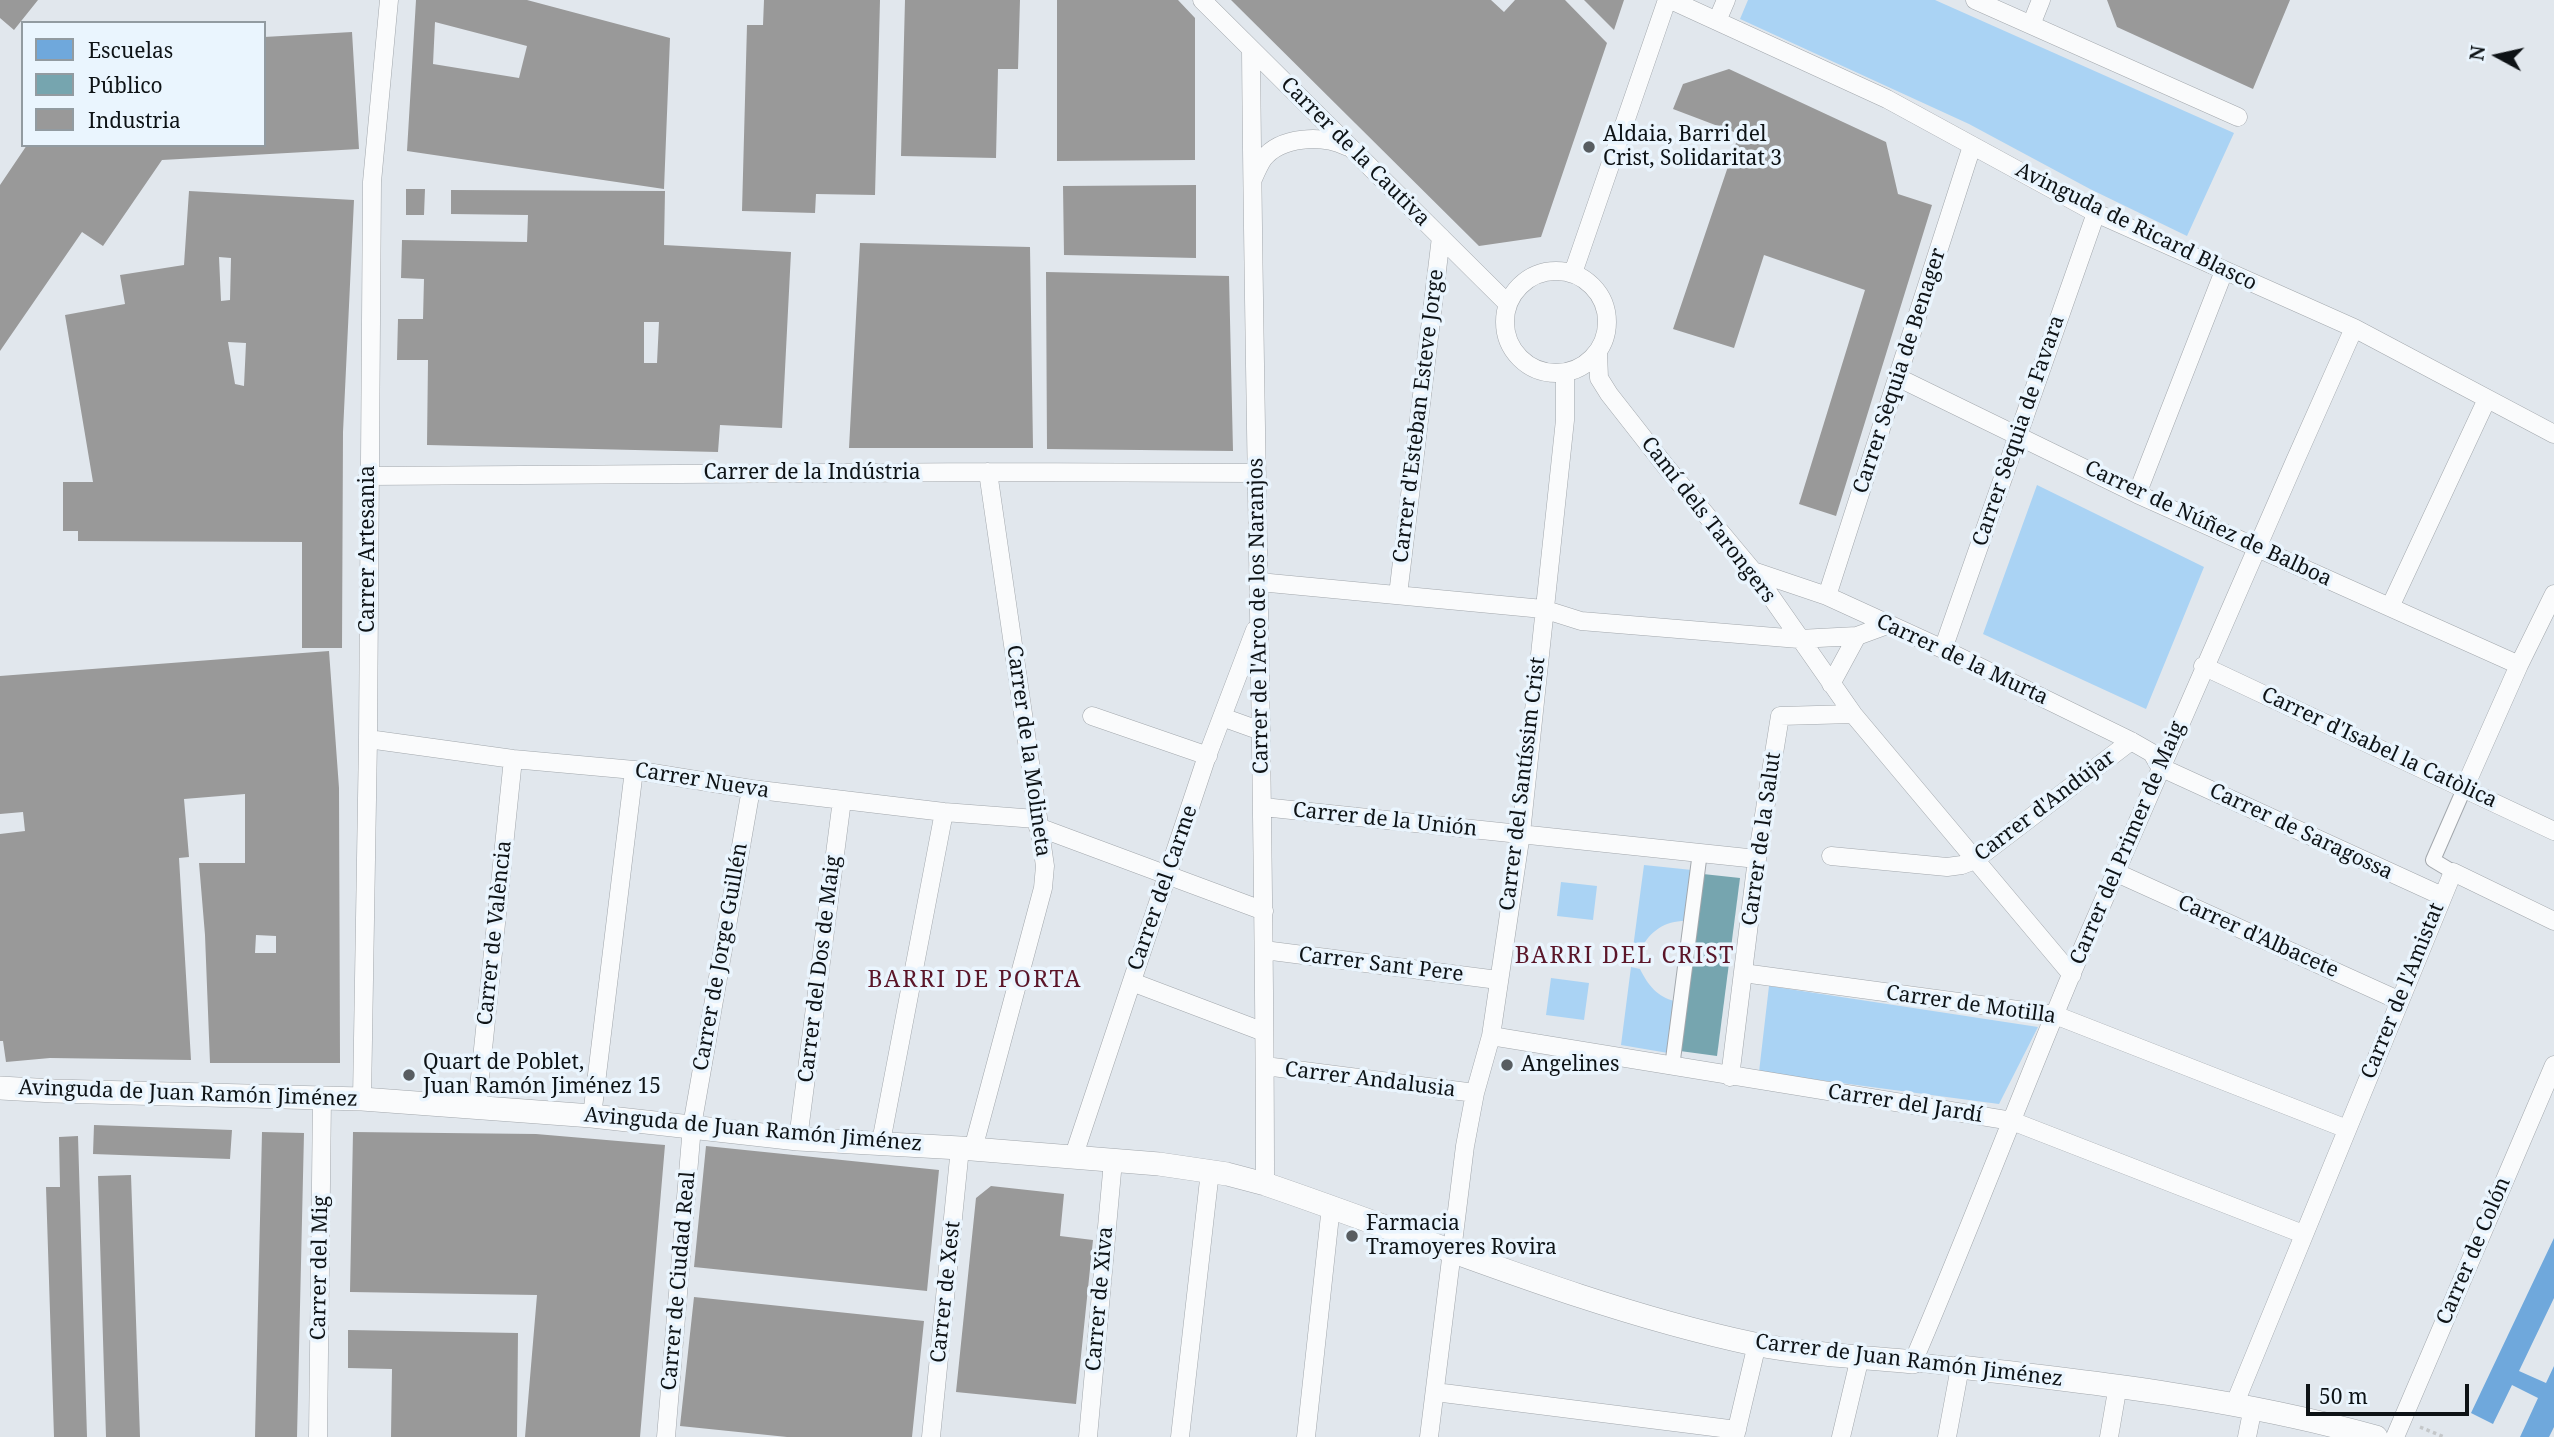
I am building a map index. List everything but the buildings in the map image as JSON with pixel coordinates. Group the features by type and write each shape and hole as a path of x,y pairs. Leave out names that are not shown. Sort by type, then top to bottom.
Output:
{"street":[{"name":"Carrer Artesania","path":"362,1099 372,182 389,0"},
{"name":"Carrer de la Cautiva","path":"1202,0 1508,304"},
{"name":"Avinguda de Ricard Blasco","path":"1669,0 1888,99 2096,213 2354,328 2554,434"},
{"path":"1573,273 1669,0"},
{"path":"1717,21 1726,0"},
{"path":"1975,0 2238,117"},
{"path":"2031,24 2041,0"},
{"name":"Carrer de l'Arco de los Naranjos","path":"1251,49 1255,473 1263,807 1265,1184"},
{"path":"1252,182 1262,160 1273,149 1319,138 1338,142 1352,149"},
{"name":"Carrer Sèquia de Benager","path":"1827,596 1972,146"},
{"name":"Carrer Sèquia de Favara","path":"1943,649 2096,213"},
{"name":"Carrer d'Esteban Esteve Jorge","path":"1398,595 1441,237"},
{"path":"1547,271 1573,273 1593,286 1606,306 1607,330 1598,352 1573,370 1538,371 1526,364 1509,344 1505,331 1508,304 1523,283 1534,275 1547,271"},
{"path":"2137,494 2224,271"},
{"name":"Carrer del Primer de Maig","path":"1913,1362 2055,1015 2203,666 2354,328"},
{"name":"Camí dels Tarongers","path":"1598,352 1599,378 1609,394 1752,571 1853,714 2072,975"},
{"name":"Carrer del Santíssim Crist","path":"1429,1437 1451,1250 1475,1093 1491,1036 1521,833 1543,609 1573,370"},
{"name":"Carrer de Núñez de Balboa","path":"1899,378 2137,494 2519,666"},
{"path":"2390,607 2487,399"},
{"name":"Carrer de la Molineta","path":"967,1148 1043,888 1045,866 988,472"},
{"name":"Carrer de la Indústria","path":"368,476 1255,473"},
{"name":"Carrer de la Murta","path":"1752,571 1827,596 1943,649 2132,741 2152,753 2160,767"},
{"path":"1259,582 1543,609 1581,621 1799,639 1857,636 1887,625"},
{"path":"2554,594 2433,860 2554,921"},
{"name":"Carrer del Carme","path":"1073,1158 1208,756 1259,620"},
{"path":"1831,684 1857,636"},
{"name":"Carrer d'Isabel la Catòlica","path":"2203,666 2554,831"},
{"name":"Carrer de la Salut","path":"1730,1077 1757,859 1780,716 1853,714"},
{"path":"1091,716 1208,756"},
{"path":"1222,717 1261,730"},
{"name":"Carrer Nueva","path":"368,738 513,759 634,770 751,789 1037,823 1167,876 1264,911"},
{"name":"Carrer d'Andújar","path":"1831,856 1947,867 1962,865 1975,860 2132,741"},
{"name":"Carrer de València","path":"477,1107 513,759"},
{"name":"Carrer de Saragossa","path":"2160,767 2442,897"},
{"path":"592,1116 634,770"},
{"name":"Carrer de Jorge Guillén","path":"692,1126 751,789"},
{"name":"Carrer del Dos de Maig","path":"798,1139 842,800"},
{"name":"Carrer de la Unión","path":"1263,807 1757,859"},
{"path":"881,1142 944,812"},
{"path":"1672,1067 1700,852"},
{"name":"Carrer de l'Amistat","path":"2247,1437 2244,1405 2303,1234 2453,872"},
{"name":"Carrer d'Albacete","path":"2117,873 2400,1001"},
{"name":"Carrer Sant Pere","path":"1264,950 1498,980"},
{"name":"Carrer de Motilla","path":"1744,973 2055,1015 2347,1129"},
{"path":"1132,982 1264,1032"},
{"name":"Carrer del Jardí","path":"1491,1036 2012,1121 2303,1234"},
{"name":"Carrer de Colón","path":"2399,1429 2554,1065"},
{"name":"Carrer Andalusia","path":"1265,1066 1475,1093"},
{"name":"Avinguda de Juan Ramón Jiménez","path":"0,1087 54,1091 362,1099 592,1116 798,1139 967,1148 1210,1171 1265,1184 1451,1250"},
{"name":"Carrer del Mig","path":"318,1437 322,1098"},
{"name":"Carrer de Ciudad Real","path":"666,1437 692,1126"},
{"name":"Carrer de Xest","path":"931,1437 967,1148"},
{"name":"Carrer de Xiva","path":"1088,1437 1113,1161"},
{"path":"1180,1437 1210,1171"},
{"path":"1306,1437 1331,1206"},
{"name":"Carrer de Juan Ramón Jiménez","path":"1451,1250 1654,1319 1757,1344 2118,1385 2244,1405 2376,1437"},
{"path":"1435,1392 1736,1433 1757,1344"},
{"path":"1841,1437 1860,1357"},
{"path":"1947,1437 1960,1367"},
{"path":"2109,1437 2118,1385"}],"path":[{"path":"2399,1429 2444,1437"}],"shaded area":[{"path":"1748,0 1935,0 2234,133 2187,236 2090,189 1969,124 1740,19"},
{"path":"2037,485 2204,567 2146,709 1983,634"},
{"path":"1644,865 1692,870 1685,921 1659,928 1641,949 1633,948"},
{"path":"1561,882 1597,886 1593,920 1557,916"},
{"path":"1631,967 1640,969 1658,993 1675,1001 1668,1053 1621,1045"},
{"path":"1551,978 1589,983 1584,1020 1546,1015"},
{"path":"1769,986 2038,1027 1999,1104 1759,1072"}],"place":[{"name":"Aldaia, Barri del Crist, Solidaritat 3","path":"1589,147"},
{"name":"Angelines","path":"1507,1065"},
{"name":"Quart de Poblet, Juan Ramón Jiménez 15","path":"409,1075"},
{"name":"Farmacia Tramoyeres Rovira","path":"1352,1236"}],"district":[{"name":"BARRI DEL CRIST","path":"1625,956"},
{"name":"BARRI DE PORTA","path":"975,980"}]}
